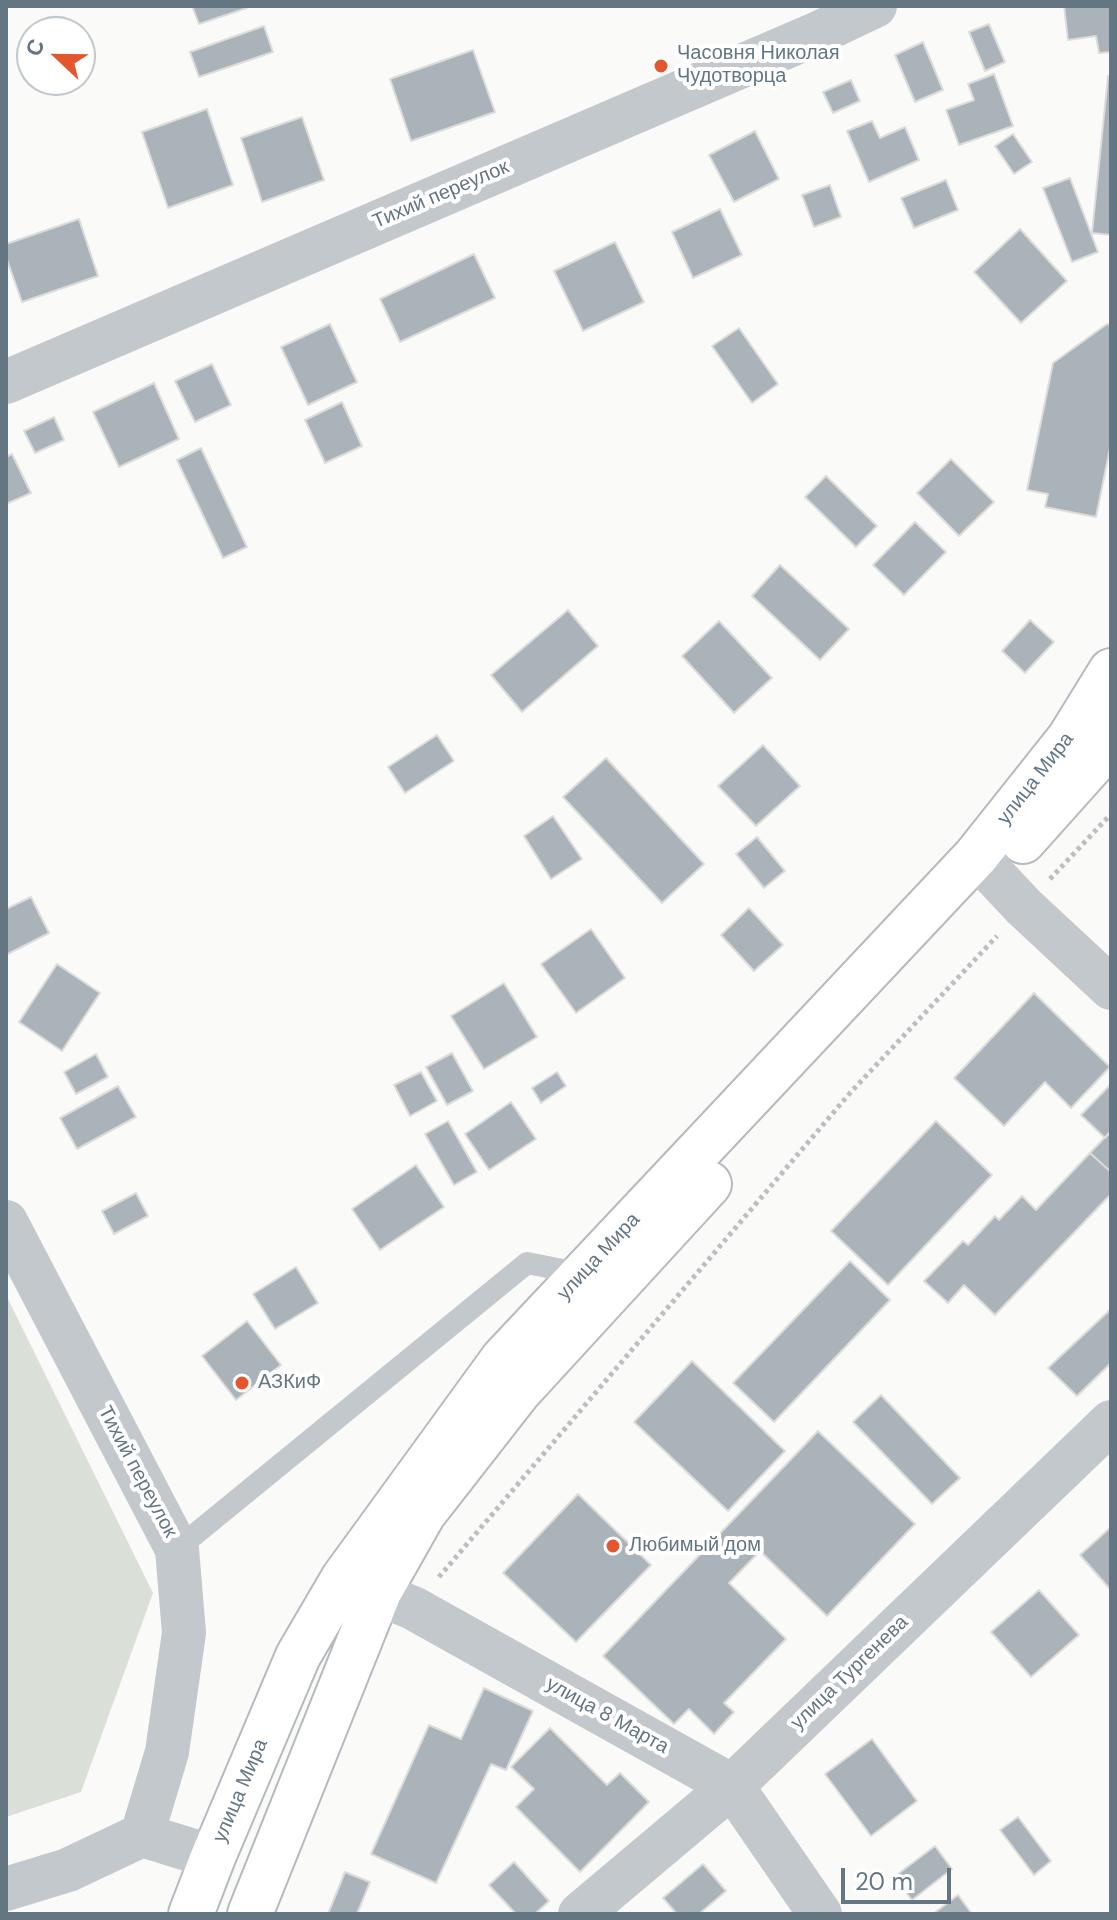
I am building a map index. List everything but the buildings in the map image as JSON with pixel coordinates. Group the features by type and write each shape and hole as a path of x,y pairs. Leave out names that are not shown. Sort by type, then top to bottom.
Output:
{"main road":[{"name":"улица Мира","path":"191,1914 298,1656 378,1593 423,1514 519,1391 984,865 1111,671"},
{"name":"улица Мира","path":"250,1914 378,1593 503,1359 984,865 1099,756 1111,736"}],"street":[{"name":"Тихий переулок","path":"6,382 809,20 875,6"},
{"path":"984,865 1111,988"},
{"name":"Тихий переулок","path":"6,1222 177,1549 184,1633 167,1752 142,1835"},
{"name":"улица Тургенева","path":"580,1914 732,1786 1111,1422"},
{"name":"улица 8 Марта","path":"378,1593 732,1786 820,1914"},
{"path":"6,1889 68,1870 142,1835 213,1857"}],"lane":[{"path":"177,1549 527,1263 583,1274"}],"path":[{"path":"378,1593 1111,814"}],"shaded area":[{"path":"6,1295 153,1593 81,1792 6,1817"}],"place":[{"name":"Часовня Николая Чудотворца","path":"661,66"},
{"name":"АЗКиФ","path":"242,1383"},
{"name":"Любимый дом","path":"613,1546"}]}
